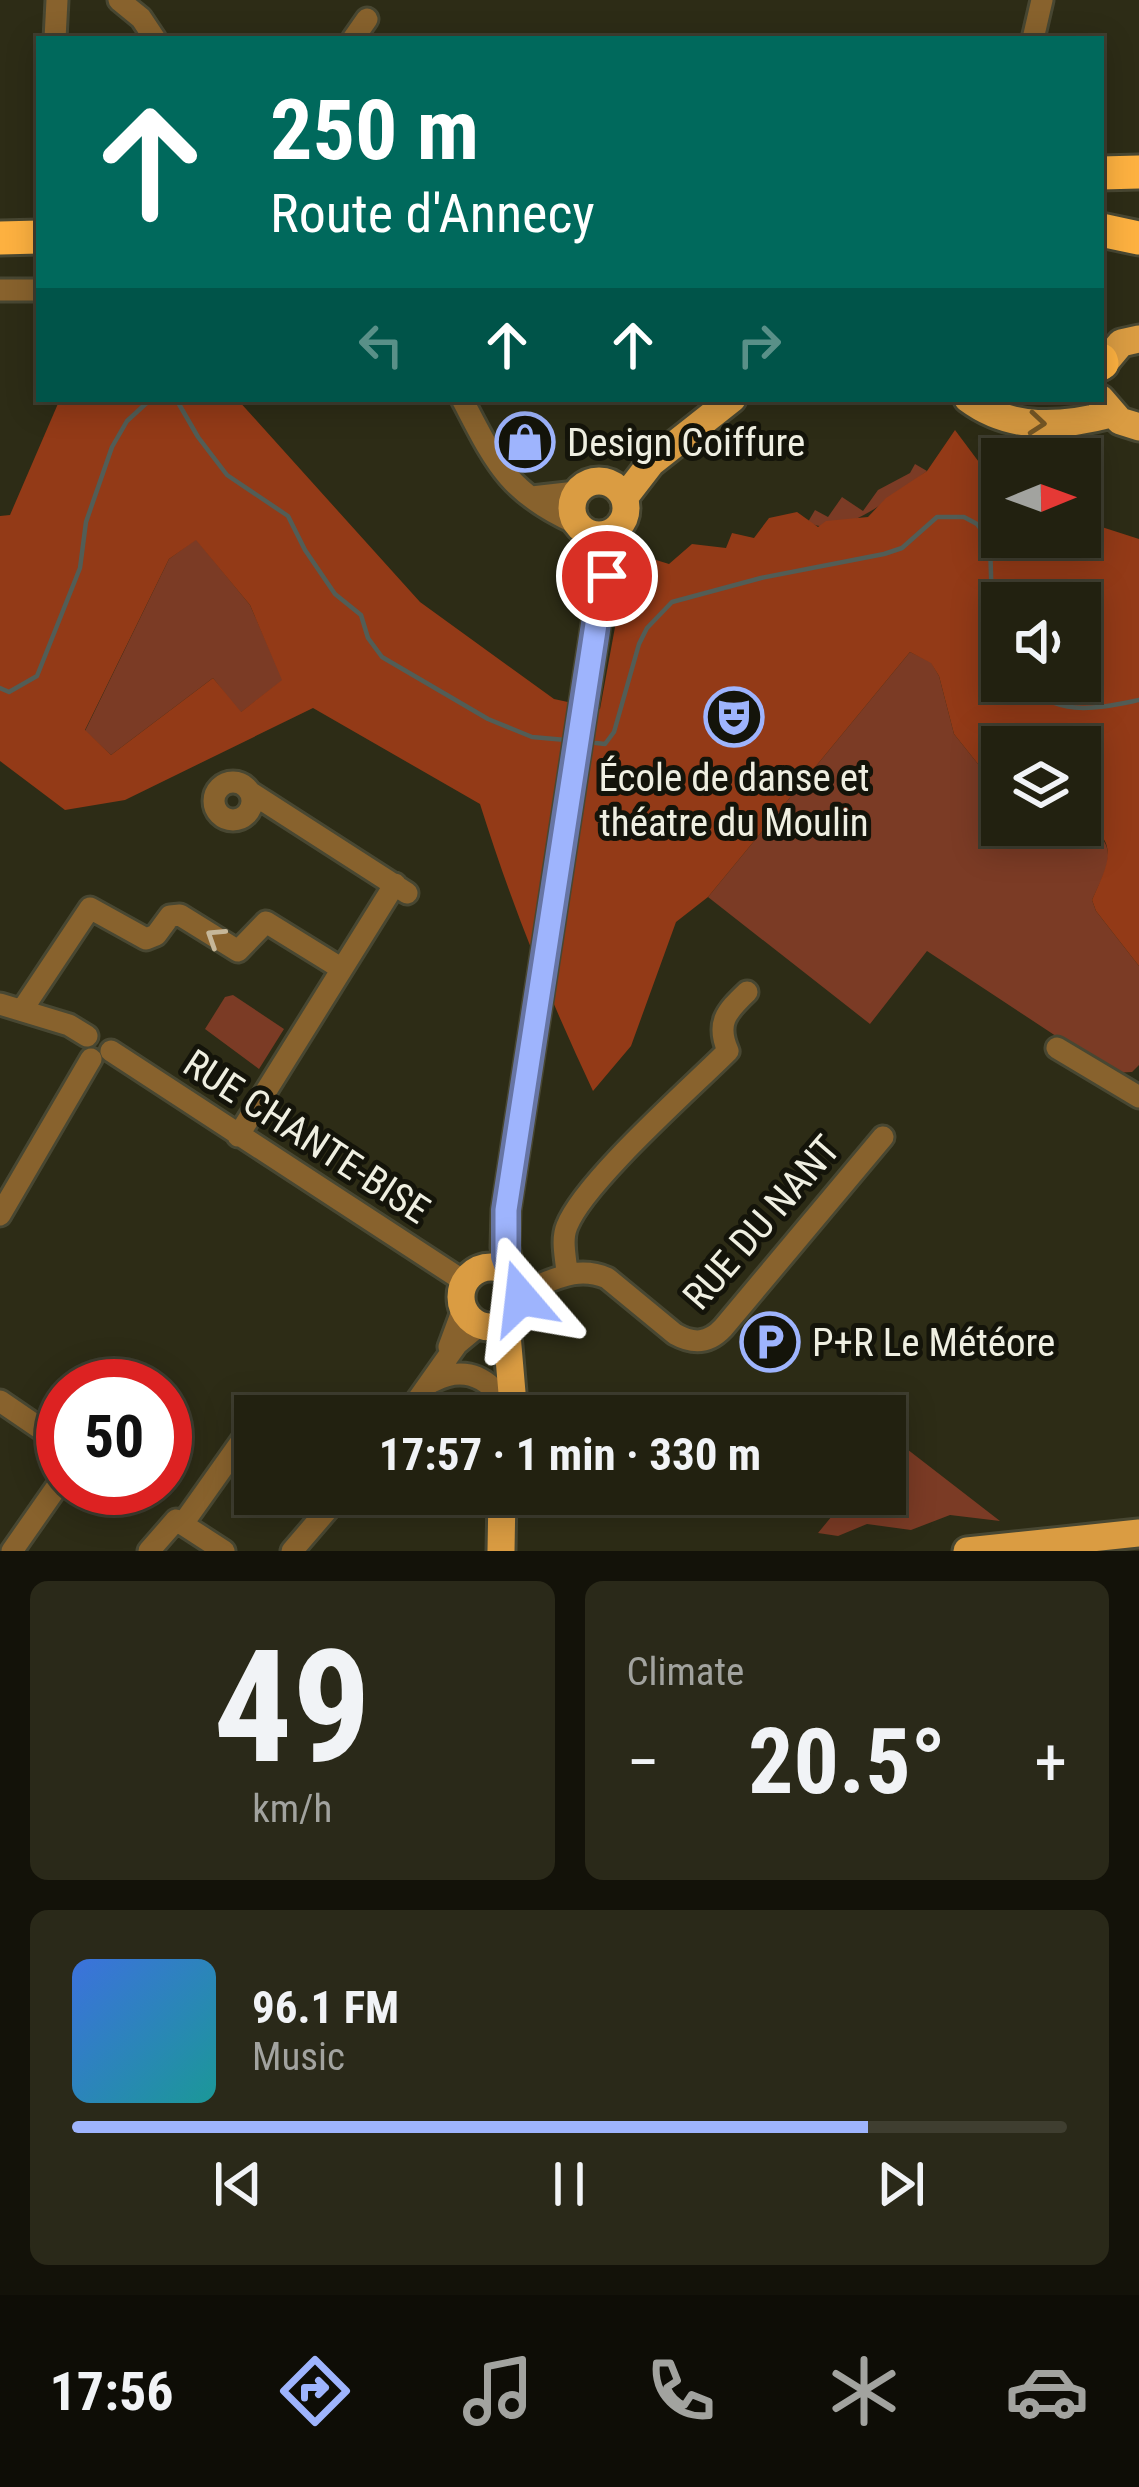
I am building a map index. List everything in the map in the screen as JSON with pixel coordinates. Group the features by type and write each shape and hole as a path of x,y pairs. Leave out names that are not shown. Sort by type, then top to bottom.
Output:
{"highway":[{"path":"1104,173 1139,172"},
{"path":"1104,231 1139,238"},
{"path":"0,238 36,237"}],"main road":[{"path":"1104,360 1121,343 1139,339"},
{"path":"598,611 572,502 709,402"},
{"path":"624,498 651,463 728,402"},
{"path":"974,402 1005,418 1032,423 1124,420"},
{"path":"502,1395 489,1300 598,611 626,509 615,486 588,486"},
{"path":"582,529 609,534 618,529"},
{"path":"501,1551 502,1515"},
{"path":"518,1515 521,1551"},
{"path":"967,1551 1139,1533"},
{"path":"1123,1551 1139,1549"}],"street":[{"path":"55,36 57,0"},
{"path":"1034,36 1042,0"},
{"path":"124,1 153,36"},
{"path":"355,36 367,19"},
{"path":"0,290 36,290"},
{"path":"464,402 515,488 582,529"},
{"path":"532,497 588,486"},
{"path":"238,1136 342,969 401,888 250,793"},
{"path":"11,1007 90,908 146,939 156,935 170,916 180,915 238,951 266,922 342,969"},
{"path":"422,1395 489,1300 567,1273 564,1238 572,1215 607,1173 728,1052 724,1016 747,992"},
{"name":"RUE CHANTE-BISE","path":"11,1007 70,1025 96,1049 489,1300"},
{"path":"1057,1048 1139,1097"},
{"path":"0,1215 96,1049"},
{"name":"RUE DU NANT","path":"567,1273 607,1278 675,1334 686,1340 706,1340 723,1328 883,1137"},
{"path":"439,1372 472,1375 490,1384 496,1395"},
{"path":"0,1401 36,1426"},
{"path":"184,1522 234,1452"},
{"path":"12,1551 37,1515"},
{"path":"292,1551 322,1515"},
{"path":"149,1551 171,1522 184,1522 224,1551"}],"shaded area":[{"path":"59,402 240,402 420,602 554,699 600,709 626,567 643,556 669,564 692,544 726,548 732,533 754,538 769,518 797,512 818,527 826,521 868,517 886,498 927,471 955,430 981,465 981,558 1101,558 1101,527 1139,539 1139,966 1092,900 1108,855 1101,836 1101,726 981,726 981,768 954,734 939,676 931,663 910,652 708,897 676,922 631,1046 593,1091 532,950 480,804 313,708 125,800 65,810 0,761 0,516 10,515","holes":["196,540 250,605 282,680 241,712 213,678 111,755 85,730 169,559"]},
{"path":"915,464 927,471 870,512 837,525 808,522 815,510 828,517 842,497 863,511 878,490 910,473"},
{"path":"196,539 250,605 283,680 240,713 213,678 111,755 85,731 169,559"},
{"path":"910,652 931,662 954,734 981,768 981,846 1101,846 1103,839 1107,866 1092,900 1139,966 1139,1065 1132,1072 1112,1073 927,951 870,1024 708,897"},
{"path":"233,995 284,1029 259,1069 205,1029 225,997"},
{"path":"906,1448 1000,1521 950,1515 911,1530 867,1524 838,1536 818,1533 833,1515 906,1515"}],"waterway":[{"path":"0,688 9,692 37,676 80,568 86,522 112,447 127,421 148,402"},
{"path":"178,402 227,475 288,516 335,594 361,615 368,638 382,657 488,719 532,737 566,740"},
{"path":"596,743 605,744 614,732 639,644 672,602 761,578 884,554 902,548 937,517 964,517 977,524 990,542 991,582"},
{"path":"1052,702 1091,708 1139,700"}],"place":[{"name":"Design Coiffure","path":"525,442"},
{"name":"École de danse et théatre du Moulin","path":"734,717"},
{"name":"P+R Le Météore","path":"770,1342"}],"route":[{"path":"521,1298 506,1256 506,1210 607,576"}]}
